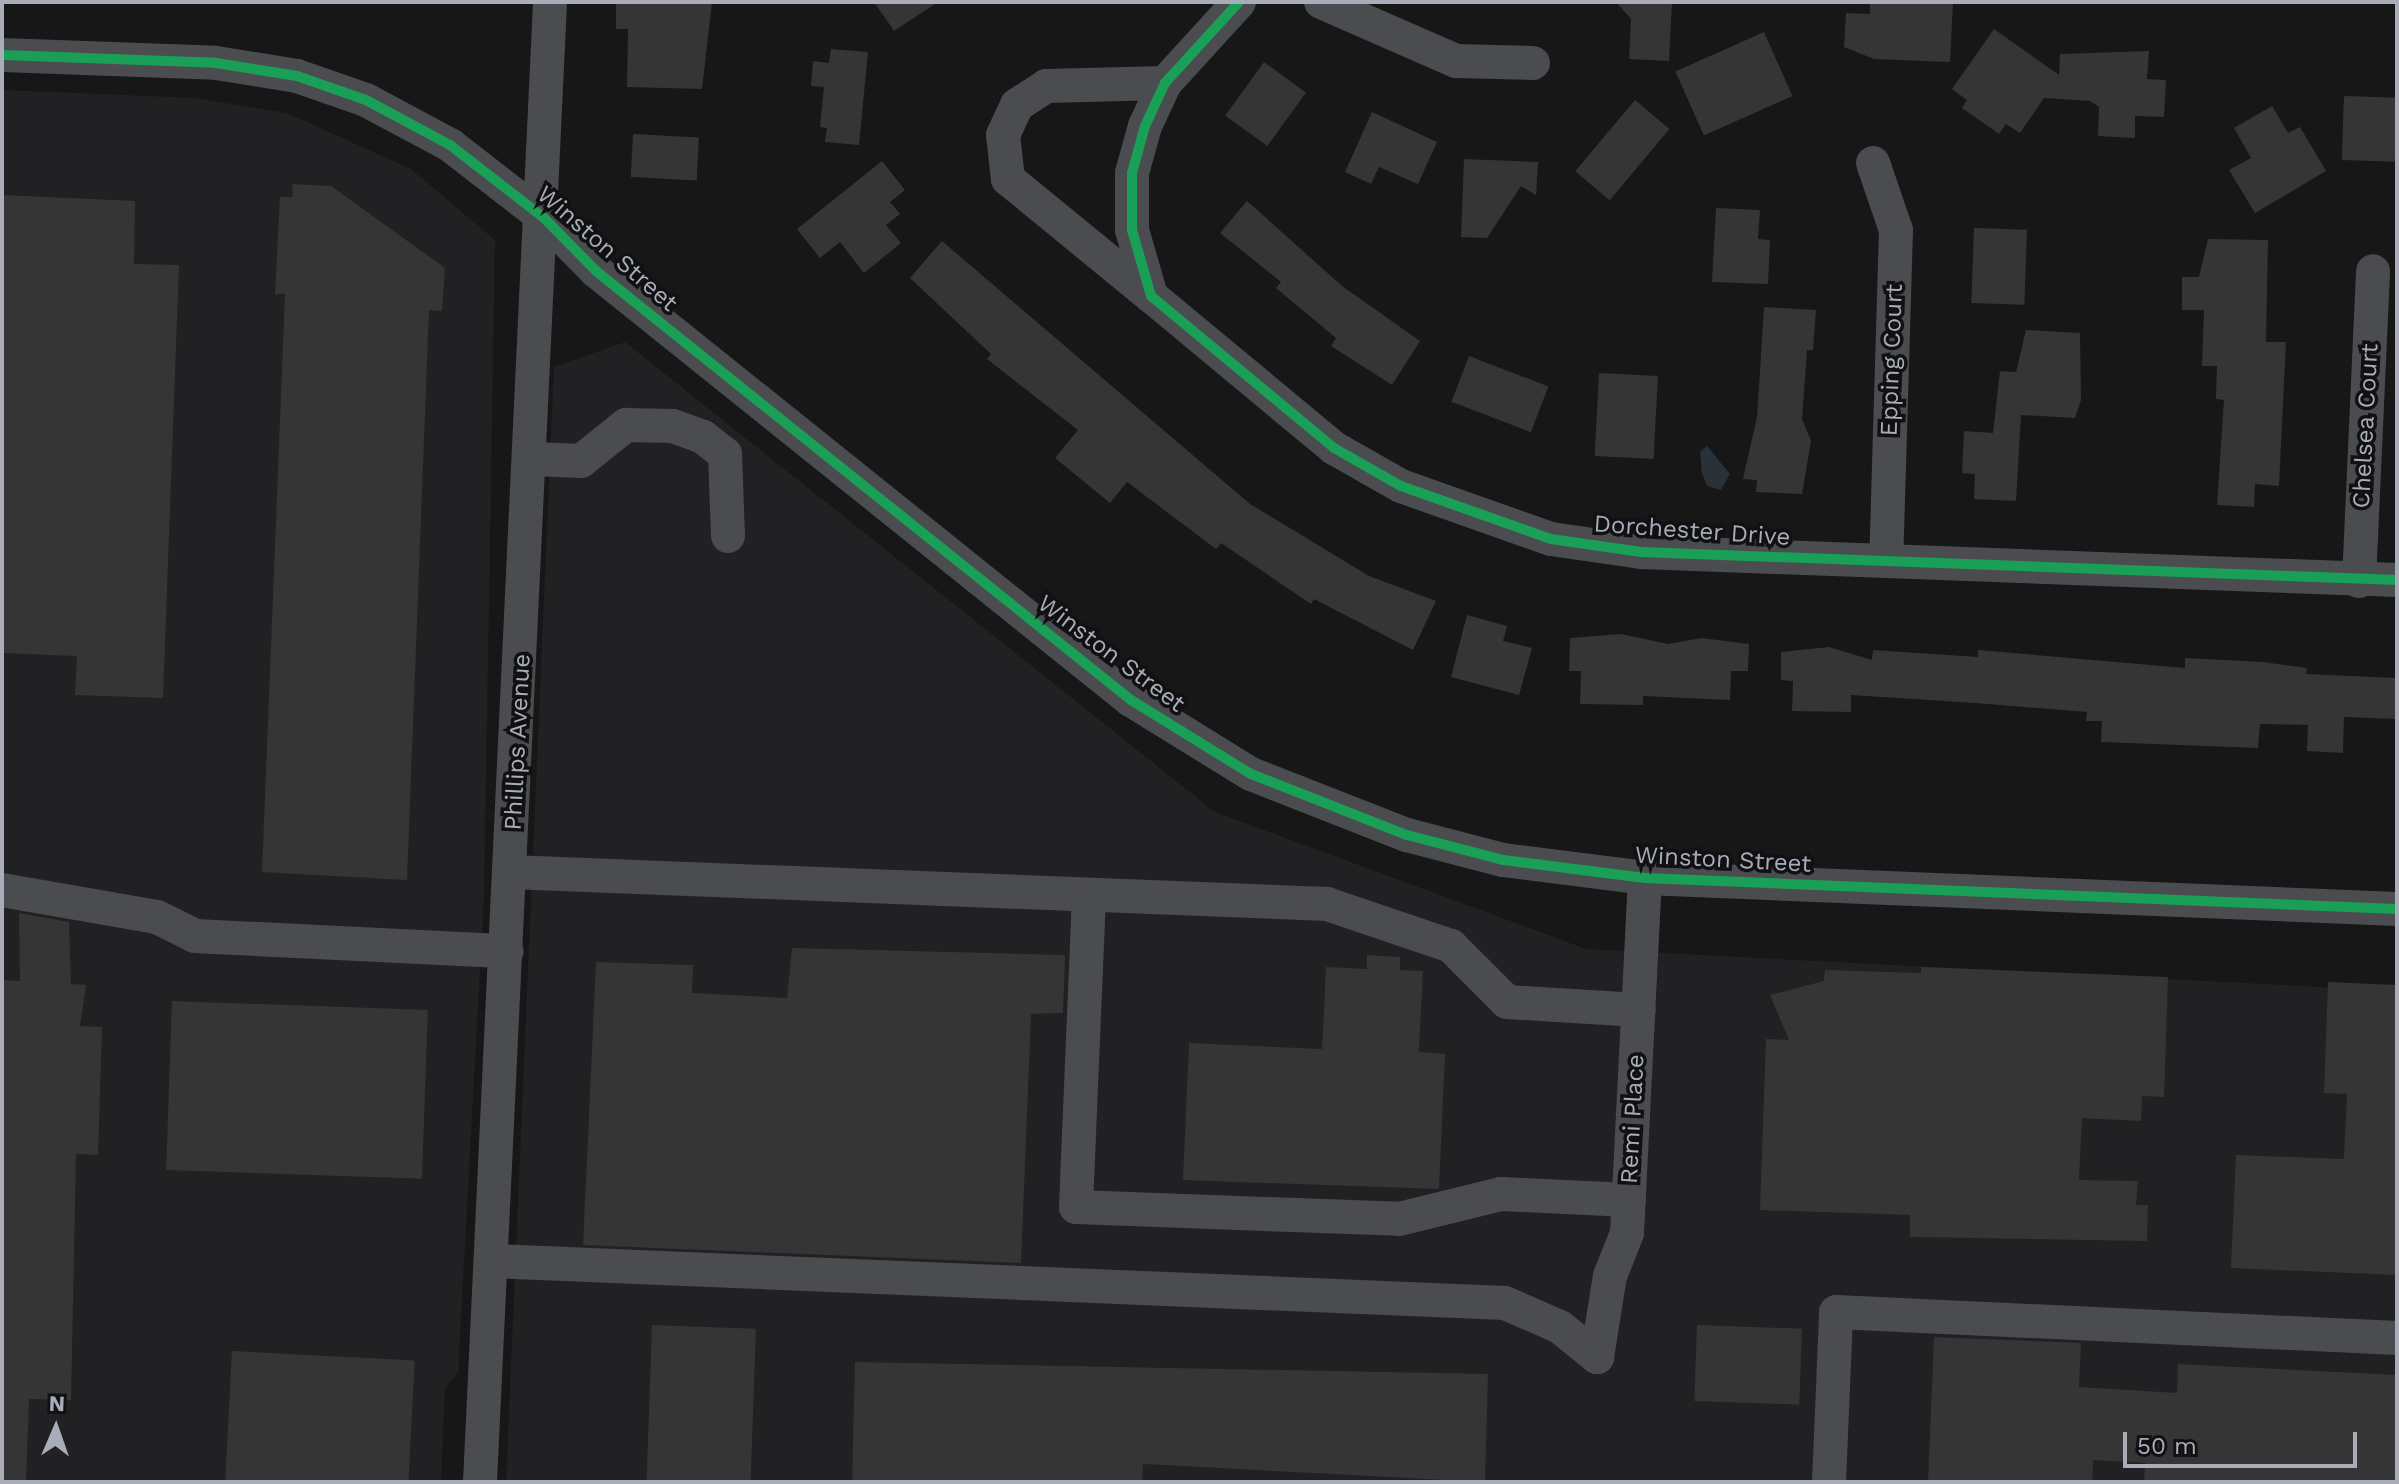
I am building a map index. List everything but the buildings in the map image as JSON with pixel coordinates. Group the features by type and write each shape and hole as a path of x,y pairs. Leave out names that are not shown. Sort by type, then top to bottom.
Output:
{"street":[{"name":"Phillips Avenue","path":"480,1482 534,459 550,2"},
{"path":"1151,296 1132,230 1132,173 1165,83 1239,2"},
{"path":"1321,2 1456,61 1533,63"},
{"name":"Winston Street","path":"2,55 216,63 297,76 366,100 450,145 544,218 596,271 1131,700 1251,774 1421,838 1503,860 1645,878 2397,909"},
{"name":"Dorchester Drive","path":"1165,83 1046,86 1017,105 1003,135 1008,179 1334,448 1469,516 1551,539 1641,552 2359,581 2397,580"},
{"name":"Epping Court","path":"1873,163 1896,230 1886,561"},
{"name":"Chelsea Court","path":"2359,581 2373,271"},
{"path":"534,459 581,461 626,425 673,426 703,437 725,454 728,536"},
{"path":"510,872 1327,904 1451,946 1507,1002 1639,1010"},
{"name":"Remi Place","path":"493,1261 1505,1303 1560,1327 1597,1357 1629,1200 1645,878"},
{"path":"2,890 157,917 195,936 507,951"},
{"path":"1089,896 1076,1207 1399,1219 1501,1194 1629,1200"},
{"path":"1829,1482 1836,1312 2397,1338"}],"shaded area":[{"path":"2,90 196,98 287,113 411,169 495,240 484,896 458,1372 445,1388 441,1482 2,1482"},
{"path":"625,342 1215,812 1586,949 2397,991 2397,1482 506,1482 554,367"},
{"path":"1707,446 1730,474 1721,490 1707,486 1702,473 1700,452"}],"cycle path":[{"path":"1239,2 1165,83 1145,126 1132,173 1132,230 1151,296 1334,448 1401,486 1551,539 1641,552 2397,580"},
{"path":"2,55 216,63 297,76 366,100 450,145 544,218 596,271 1131,700 1251,774 1407,835 1503,860 1645,878 2397,909"}]}
